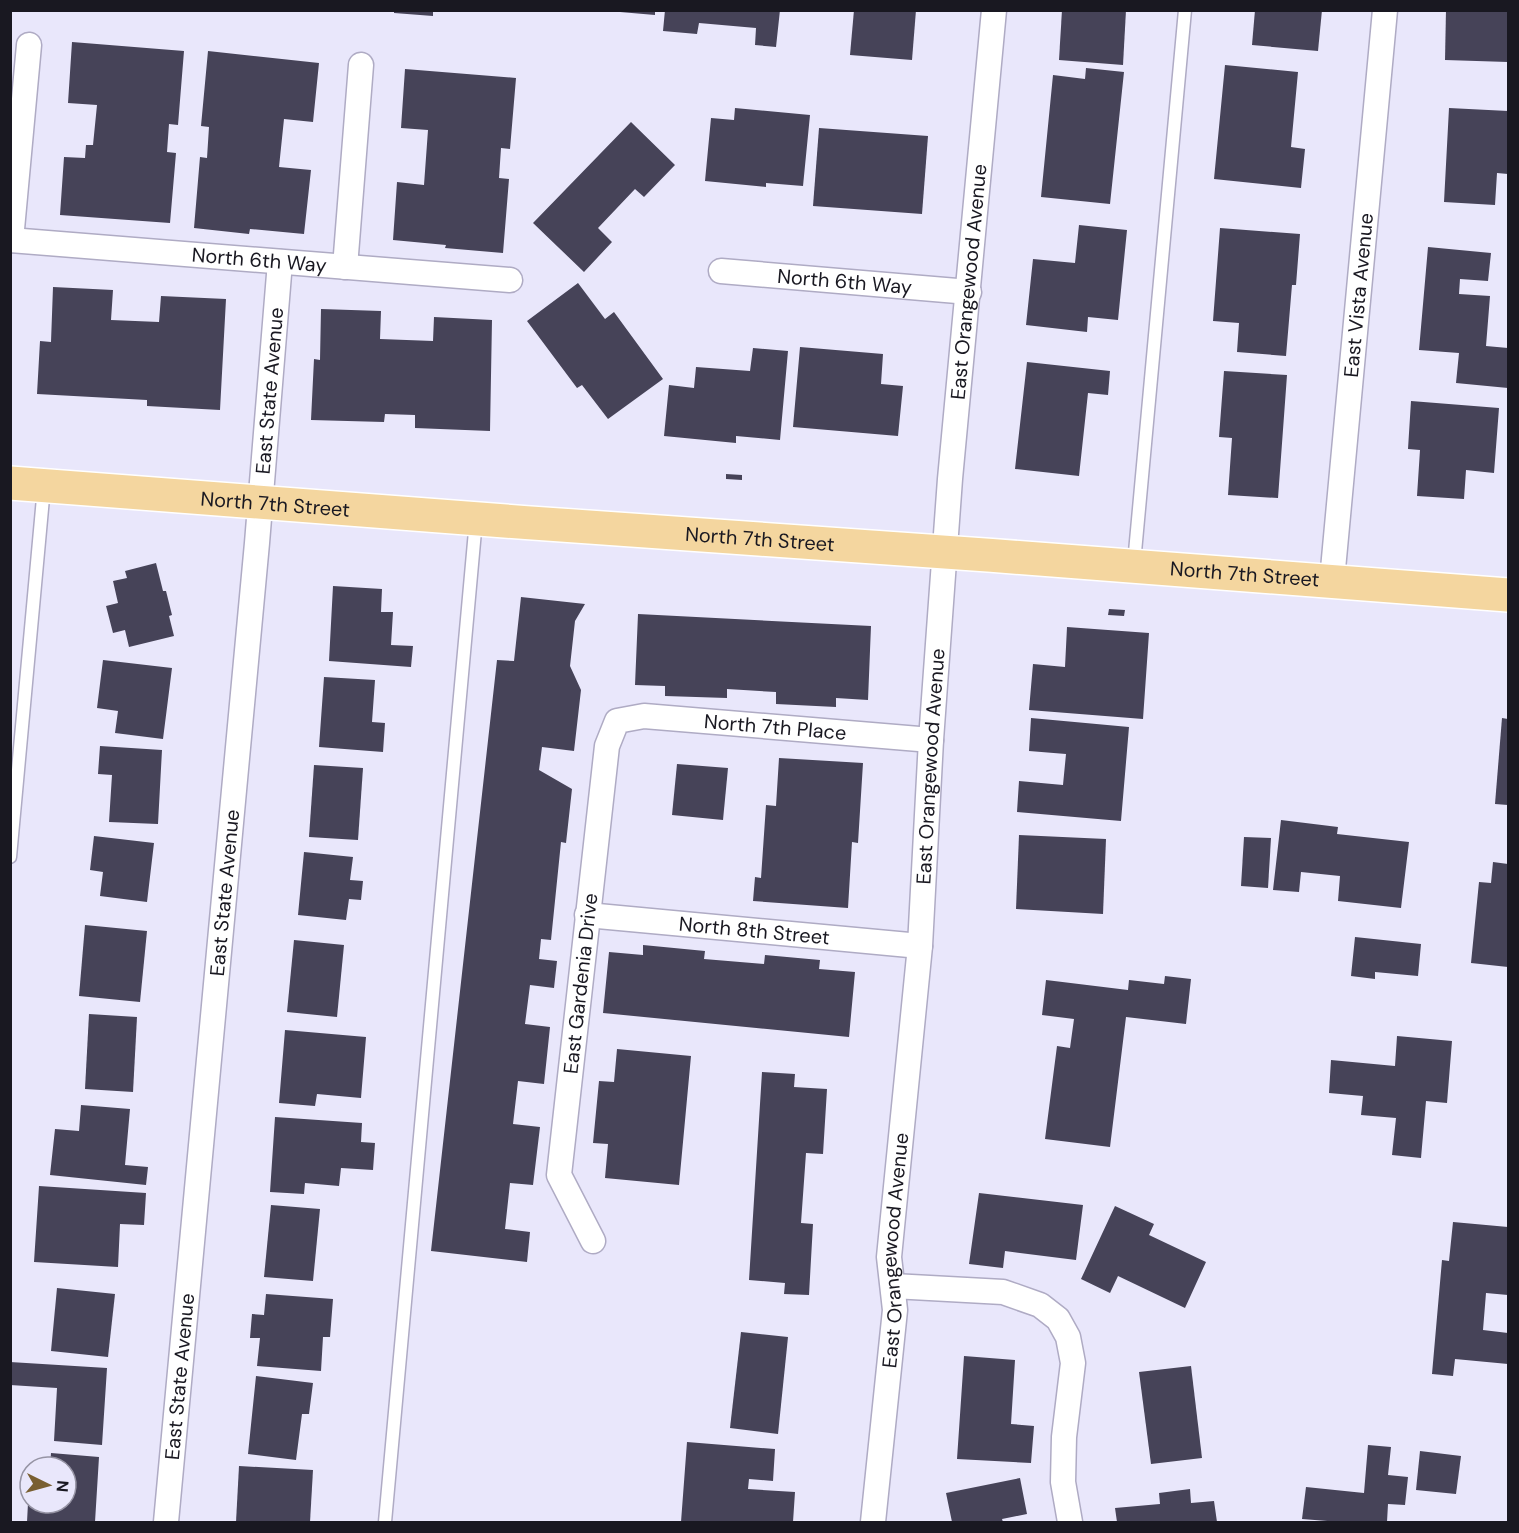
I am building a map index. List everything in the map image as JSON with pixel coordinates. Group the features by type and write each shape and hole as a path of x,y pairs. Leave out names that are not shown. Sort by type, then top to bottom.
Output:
{"main road":[{"name":"North 7th Street","path":"10,483 259,504 1134,564 1509,595"}],"street":[{"name":"East Orangewood Avenue","path":"873,1522 895,1310 889,1257 920,946 931,740 945,552 994,10"},
{"name":"East Vista Avenue","path":"1332,580 1385,10"},
{"path":"11,240 29,45"},
{"path":"345,267 361,65"},
{"name":"North 6th Way","path":"11,240 510,280"},
{"name":"East State Avenue","path":"166,1522 280,262"},
{"name":"North 6th Way","path":"721,271 969,292"},
{"name":"North 7th Place","path":"617,721 644,716 931,740"},
{"name":"East Gardenia Drive","path":"593,1241 559,1175 607,746 617,721"},
{"name":"North 8th Street","path":"587,915 920,946"},
{"path":"893,1286 1003,1292 1040,1305 1058,1318 1068,1337 1073,1363 1064,1448 1063,1482 1070,1522"}],"lane":[{"path":"1134,564 1185,10"},
{"path":"10,857 44,486"},
{"path":"385,1522 476,519"}],"building":[{"path":"394,10 433,10 433,16 394,13"},
{"path":"620,10 655,10 655,15 620,12"},
{"path":"665,10 780,10 776,47 755,45 756,28 699,23 697,34 663,31"},
{"path":"854,10 916,10 912,60 850,55"},
{"path":"1062,10 1126,10 1123,65 1059,60"},
{"path":"1255,10 1322,10 1318,51 1252,45"},
{"path":"1446,10 1508,10 1508,62 1445,60"},
{"path":"72,42 184,51 178,125 169,124 167,152 176,153 170,223 60,215 64,157 85,158 86,145 93,145 97,105 68,103"},
{"path":"208,51 319,63 313,122 284,119 279,167 311,170 304,234 250,229 249,234 194,228 200,157 207,158 209,127 201,126"},
{"path":"1225,65 1298,72 1291,147 1305,149 1301,188 1214,179"},
{"path":"1086,68 1124,72 1110,204 1041,197 1053,75 1085,79"},
{"path":"405,69 516,78 510,149 501,148 499,178 509,179 503,253 445,248 446,245 393,240 397,182 424,185 428,130 401,128"},
{"path":"735,108 810,115 803,186 766,183 766,187 705,181 711,118 734,120"},
{"path":"1449,108 1508,111 1508,174 1497,173 1495,205 1444,202"},
{"path":"631,122 675,165 644,197 635,189 598,228 612,242 584,272 533,223"},
{"path":"819,128 928,136 922,214 813,206"},
{"path":"1079,225 1127,230 1118,320 1088,317 1087,332 1026,325 1033,259 1075,263"},
{"path":"1220,228 1300,234 1296,285 1292,285 1286,356 1237,352 1239,323 1213,321"},
{"path":"1428,247 1491,253 1488,281 1460,279 1459,294 1490,296 1486,346 1508,348 1508,388 1456,383 1459,353 1419,350"},
{"path":"578,283 605,319 614,312 663,379 608,419 582,385 577,388 527,321"},
{"path":"53,287 113,290 111,320 159,322 161,296 226,299 220,410 147,406 147,400 37,394 40,341 51,342"},
{"path":"321,309 381,311 380,339 433,341 434,317 492,320 490,431 415,428 415,415 385,414 384,422 311,420 314,359 320,360"},
{"path":"800,347 883,354 881,384 903,386 898,436 793,427"},
{"path":"753,348 788,351 780,440 736,436 736,443 664,436 669,385 694,388 696,367 750,371"},
{"path":"1027,362 1110,371 1108,395 1088,393 1079,476 1015,469"},
{"path":"1224,371 1287,375 1278,498 1228,495 1232,438 1219,437"},
{"path":"1411,401 1499,408 1494,473 1466,470 1464,499 1417,496 1420,450 1408,449"},
{"path":"726,474 742,475 742,480 726,479"},
{"path":"156,563 172,615 169,616 174,636 129,647 125,630 113,633 106,606 118,603 113,581 127,578 125,571"},
{"path":"333,586 382,589 381,612 393,612 391,645 413,646 411,667 329,661"},
{"path":"521,597 585,604 575,621 570,666 581,690 574,751 542,747 539,770 572,789 566,843 561,842 551,940 541,939 539,959 557,961 554,988 530,985 525,1024 550,1027 544,1084 518,1081 513,1124 540,1127 533,1185 510,1183 505,1229 530,1232 527,1262 431,1251 497,660 514,661"},
{"path":"1109,609 1125,610 1124,616 1108,615"},
{"path":"638,614 871,626 868,700 836,698 836,707 776,704 776,692 727,689 727,698 665,696 665,686 635,685"},
{"path":"1067,627 1149,633 1143,719 1029,710 1033,664 1065,667"},
{"path":"103,660 172,668 163,739 115,733 118,711 97,708"},
{"path":"324,677 375,680 372,722 385,723 383,752 319,747"},
{"path":"1031,718 1129,727 1121,821 1017,812 1019,781 1063,785 1066,754 1029,751"},
{"path":"1502,718 1508,719 1508,805 1495,804"},
{"path":"100,746 162,750 158,824 109,822 112,775 98,774"},
{"path":"779,758 863,763 858,843 852,842 848,908 753,901 755,877 761,878 766,805 776,806"},
{"path":"677,764 728,768 723,820 672,815"},
{"path":"314,765 363,768 358,840 309,837"},
{"path":"1281,820 1338,827 1337,834 1409,842 1401,908 1338,901 1340,876 1301,872 1299,892 1273,890"},
{"path":"1019,835 1106,839 1103,914 1016,909"},
{"path":"94,836 154,843 147,902 100,896 103,872 90,870"},
{"path":"1244,837 1271,838 1268,888 1241,886"},
{"path":"304,852 353,857 350,880 363,881 361,900 349,899 346,920 298,915"},
{"path":"1493,862 1508,864 1508,967 1471,963 1479,882 1491,883"},
{"path":"85,925 147,931 140,1002 79,996"},
{"path":"1355,937 1421,944 1418,976 1375,972 1375,979 1351,976"},
{"path":"294,940 344,945 337,1017 287,1012"},
{"path":"643,945 705,951 704,959 764,964 765,955 820,960 819,969 855,972 849,1037 603,1013 609,952 643,955"},
{"path":"1165,976 1191,979 1186,1024 1126,1017 1110,1147 1045,1139 1057,1046 1070,1048 1074,1019 1042,1015 1046,980 1128,990 1129,980 1164,984"},
{"path":"89,1014 137,1017 133,1092 85,1089"},
{"path":"285,1030 366,1037 361,1098 317,1094 315,1106 279,1103"},
{"path":"1397,1036 1452,1041 1447,1103 1426,1101 1421,1158 1392,1155 1396,1118 1361,1115 1363,1096 1329,1093 1331,1060 1395,1066"},
{"path":"617,1049 691,1056 679,1185 605,1178 608,1144 593,1143 599,1081 614,1082"},
{"path":"762,1072 795,1074 794,1087 827,1089 823,1154 806,1153 801,1223 813,1224 809,1295 784,1294 785,1283 749,1280"},
{"path":"81,1105 130,1109 125,1165 148,1167 146,1185 50,1175 55,1129 79,1131"},
{"path":"275,1117 362,1123 361,1142 375,1143 373,1170 341,1168 339,1186 305,1183 304,1194 270,1192"},
{"path":"39,1186 146,1193 144,1225 120,1224 118,1267 34,1262"},
{"path":"979,1193 1083,1205 1076,1260 1005,1251 1003,1268 969,1264"},
{"path":"271,1205 320,1209 313,1281 264,1277"},
{"path":"1115,1206 1154,1224 1149,1235 1206,1262 1185,1308 1118,1276 1110,1293 1081,1279"},
{"path":"1453,1222 1508,1227 1508,1295 1486,1293 1483,1330 1508,1333 1508,1364 1455,1359 1453,1376 1432,1374 1442,1260 1449,1261"},
{"path":"57,1288 115,1294 108,1357 51,1351"},
{"path":"266,1294 333,1299 330,1337 323,1337 321,1371 257,1366 260,1338 250,1338 252,1314 264,1315"},
{"path":"741,1332 788,1337 778,1434 730,1428"},
{"path":"964,1356 1015,1360 1011,1424 1034,1426 1031,1463 957,1459"},
{"path":"10,1362 107,1368 102,1445 54,1441 57,1388 10,1385"},
{"path":"1191,1366 1202,1458 1151,1464 1139,1372"},
{"path":"256,1376 313,1383 309,1414 302,1414 296,1460 248,1454"},
{"path":"687,1442 775,1449 773,1481 749,1479 748,1489 795,1492 793,1522 681,1522"},
{"path":"1368,1445 1391,1447 1388,1475 1408,1477 1405,1505 1388,1504 1387,1522 1302,1519 1306,1487 1364,1493"},
{"path":"1420,1451 1461,1456 1456,1494 1416,1490"},
{"path":"51,1453 75,1455 51,1455"},
{"path":"78,1455 99,1457 95,1522 27,1522 27,1515 78,1515"},
{"path":"239,1466 313,1470 310,1522 236,1522"},
{"path":"1020,1478 1027,1514 1002,1519 1003,1522 952,1522 946,1493"},
{"path":"1190,1489 1191,1503 1214,1501 1217,1522 1117,1522 1115,1508 1160,1504 1159,1493"}]}
